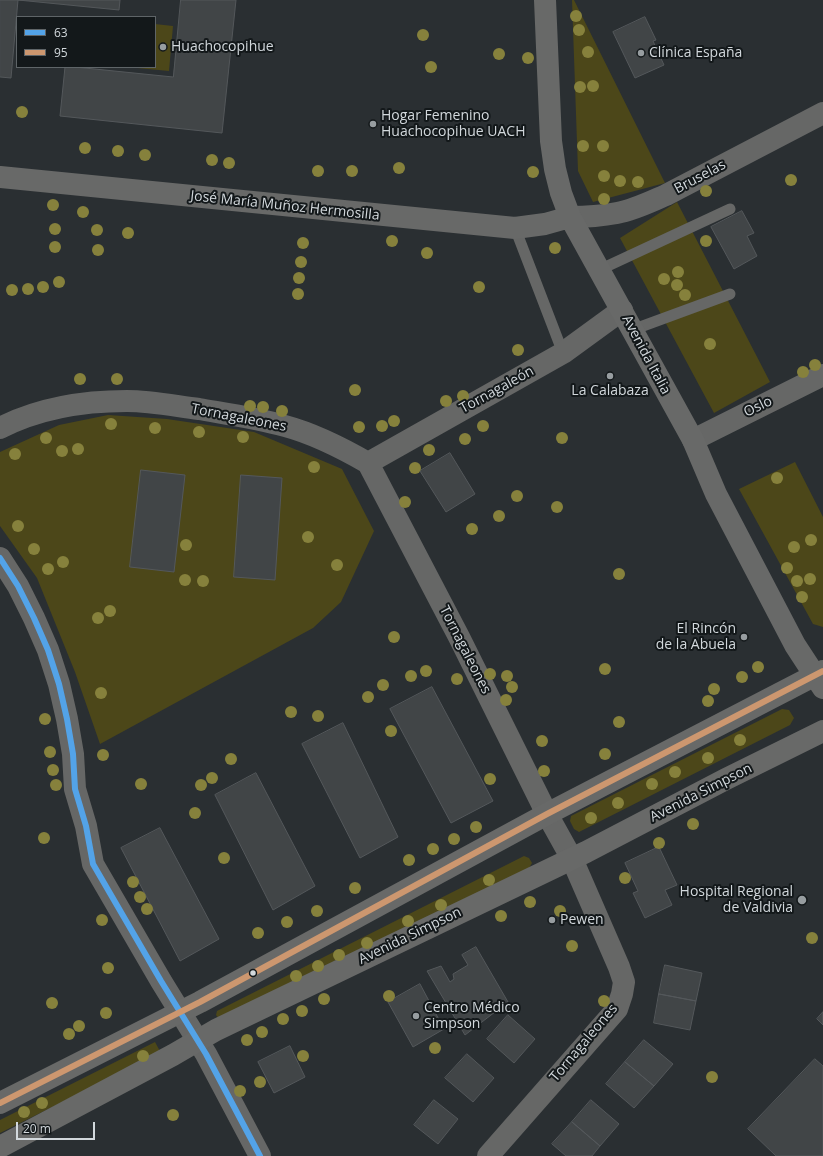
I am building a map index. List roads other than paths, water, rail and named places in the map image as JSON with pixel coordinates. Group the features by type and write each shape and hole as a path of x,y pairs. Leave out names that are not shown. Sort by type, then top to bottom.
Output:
{"main road":[{"name":"Avenida Italia","path":"545,0 551,141 555,169 570,217 692,440 716,494 795,645 820,678"},
{"name":"José María Muñoz Hermosilla","path":"0,178 515,228 545,224 570,217"},
{"path":"0,1103 200,1002 546,814 820,678"},
{"name":"Avenida Simpson","path":"0,1147 173,1055 223,1026 572,859 823,731"}],"street":[{"name":"Bruselas","path":"570,217 591,217 617,213 642,206 823,113"},
{"name":"Tornagaleón","path":"368,463 563,353 622,310"},
{"name":"Oslo","path":"692,440 823,375"},
{"name":"Tornagaleones","path":"0,428 11,422 37,413 70,405 96,402 128,401 160,404 255,418 286,426 316,436 342,448 368,463 459,637 546,814 572,859 619,967 624,982 617,1009 488,1156"},
{"path":"0,558 18,586 34,618 48,650 59,684 73,754 75,789 86,826 93,864 179,1012 206,1054 260,1156"}],"lane":[{"path":"599,270 730,209"},
{"path":"515,228 563,353"},
{"path":"632,330 730,294"}],"place":[{"name":"Huachocopihue","path":"163,47"},
{"name":"Clínica España","path":"641,53"},
{"name":"Hogar Femenino Huachocopihue UACH","path":"373,124"},
{"name":"La Calabaza","path":"610,376"},
{"name":"El Rincón de la Abuela","path":"744,637"},
{"name":"Hospital Regional de Valdivia","path":"802,900"},
{"name":"Pewen","path":"552,920"},
{"name":"Centro Médico Simpson","path":"416,1016"}]}
